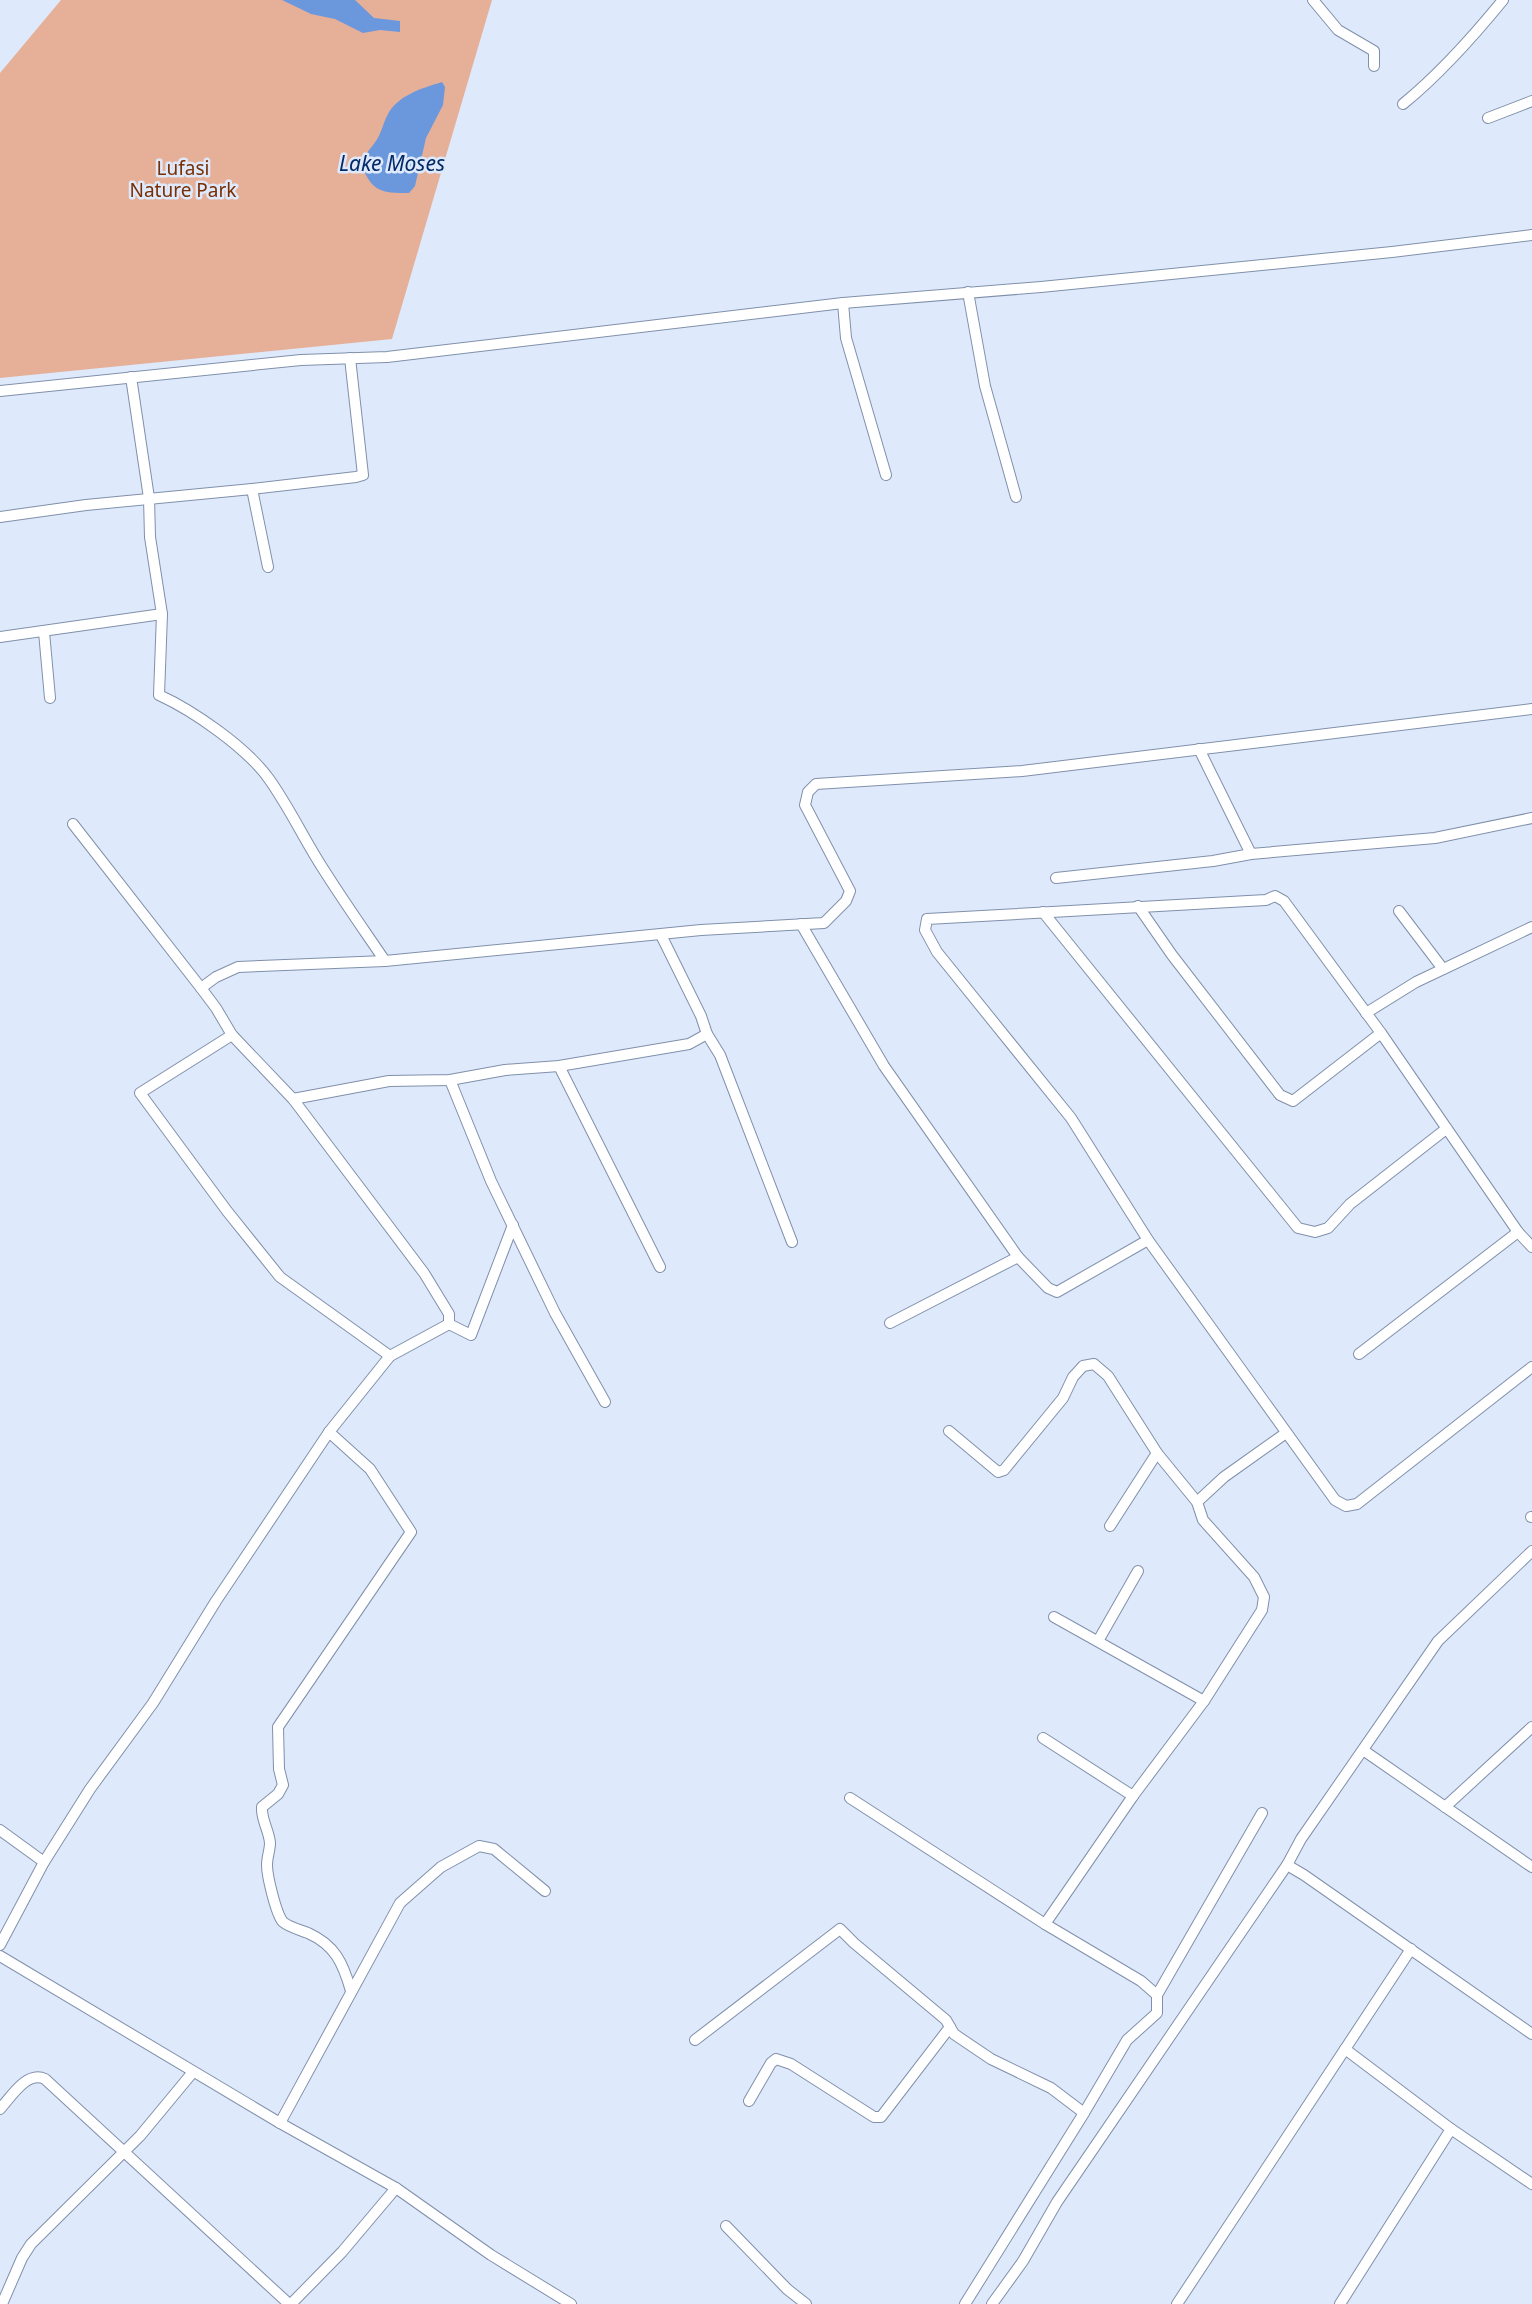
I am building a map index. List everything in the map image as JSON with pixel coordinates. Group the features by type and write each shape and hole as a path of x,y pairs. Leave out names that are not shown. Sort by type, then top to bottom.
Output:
{"street":[{"path":"1313,0 1320,5 1338,30 1374,51 1374,66"},
{"path":"1403,104 1444,67 1503,0"},
{"path":"1488,118 1532,101"},
{"path":"0,391 301,360 387,357 843,303 1392,252 1532,235"},
{"path":"968,292 985,386 1016,497"},
{"path":"843,303 846,338 887,475"},
{"path":"0,517 149,498 356,477 363,474 350,358"},
{"path":"131,377 149,498 150,537 162,614 159,695 180,704 211,726 268,777 322,868 385,961"},
{"path":"252,489 268,567"},
{"path":"0,637 162,614"},
{"path":"44,632 50,698"},
{"path":"201,988 238,967 385,961 701,930 824,923 846,901 850,891 805,805 808,792 816,784 1022,771 1530,712"},
{"path":"1199,750 1251,854"},
{"path":"1056,878 1213,862 1251,854 1435,838 1532,817"},
{"path":"73,824 201,988 232,1035 293,1099 424,1273 449,1314 449,1324"},
{"path":"1532,1247 1518,1232 1381,1033 1284,901 1275,896 1266,900 927,919 925,930 937,952 1071,1118 1148,1240 1335,1500 1346,1506 1357,1504 1532,1367"},
{"path":"1138,906 1172,955 1280,1095 1293,1101 1381,1033"},
{"path":"1399,911 1443,969"},
{"path":"1043,912 1298,1228 1315,1232 1328,1228 1350,1204 1446,1129"},
{"path":"801,924 884,1066 1018,1257 1048,1288 1057,1292 1148,1240"},
{"path":"1366,1013 1416,982 1532,927"},
{"path":"661,935 701,1016 707,1034 720,1055 792,1242"},
{"path":"293,1099 389,1082 450,1080 505,1070 559,1066 689,1044 707,1034"},
{"path":"232,1035 140,1093 227,1211 280,1277 390,1356"},
{"path":"559,1066 660,1267"},
{"path":"450,1080 491,1181 555,1313 605,1402"},
{"path":"449,1324 471,1335 513,1225"},
{"path":"1359,1354 1518,1232"},
{"path":"890,1323 1018,1257"},
{"path":"0,1945 44,1862 90,1789 153,1703 216,1601 329,1432 390,1356 449,1324"},
{"path":"949,1431 998,1472 1004,1470 1063,1398 1073,1377 1083,1366 1094,1364 1108,1376 1157,1453 1197,1502 1203,1520 1254,1577 1264,1597 1262,1610 1204,1701 1133,1796 1045,1924"},
{"path":"329,1432 370,1469 411,1532 278,1727 279,1769 283,1785 278,1794 262,1807 261,1817 267,1825 270,1845 267,1865 281,1918 284,1923 318,1937 331,1946 343,1963 351,1991"},
{"path":"1197,1502 1224,1477 1286,1433"},
{"path":"1110,1527 1157,1453"},
{"path":"992,2304 1023,2261 1057,2202 1287,1865 1301,1839 1438,1641 1532,1551"},
{"path":"1098,1641 1138,1571"},
{"path":"1054,1617 1204,1701"},
{"path":"1445,1807 1530,1733"},
{"path":"1043,1738 1133,1796"},
{"path":"1363,1750 1532,1867"},
{"path":"850,1798 1045,1924 1141,1981 1157,1995"},
{"path":"965,2304 1084,2113 1126,2040 1157,2013 1157,1995 1262,1813"},
{"path":"0,1830 44,1862"},
{"path":"280,2123 400,1903 441,1867 479,1846 494,1849 545,1891"},
{"path":"1287,1865 1532,2034"},
{"path":"695,2040 840,1929 946,2020 954,2035 991,2059 1051,2088 1084,2113"},
{"path":"1177,2304 1411,1949"},
{"path":"0,1956 280,2123 396,2188 491,2255 570,2304"},
{"path":"749,2101 776,2059 791,2064 874,2117 881,2117 950,2027"},
{"path":"1345,2049 1451,2129 1532,2184"},
{"path":"2,2304 31,2244 140,2136 194,2072"},
{"path":"0,2109 31,2077 39,2076 290,2304 342,2252 396,2188"},
{"path":"1340,2304 1451,2129"},
{"path":"726,2225 787,2289 806,2304"}],"green space":[{"name":"Lufasi Nature Park","path":"61,0 492,0 392,339 0,378 0,73"}],"water":[{"path":"282,0 355,0 374,18 400,21 400,32 380,30 363,33 335,19 311,14"},
{"name":"Lake Moses","path":"442,82 445,87 443,105 426,138 415,186 409,193 379,189 369,180 361,164 378,138 391,109 419,90"}]}
